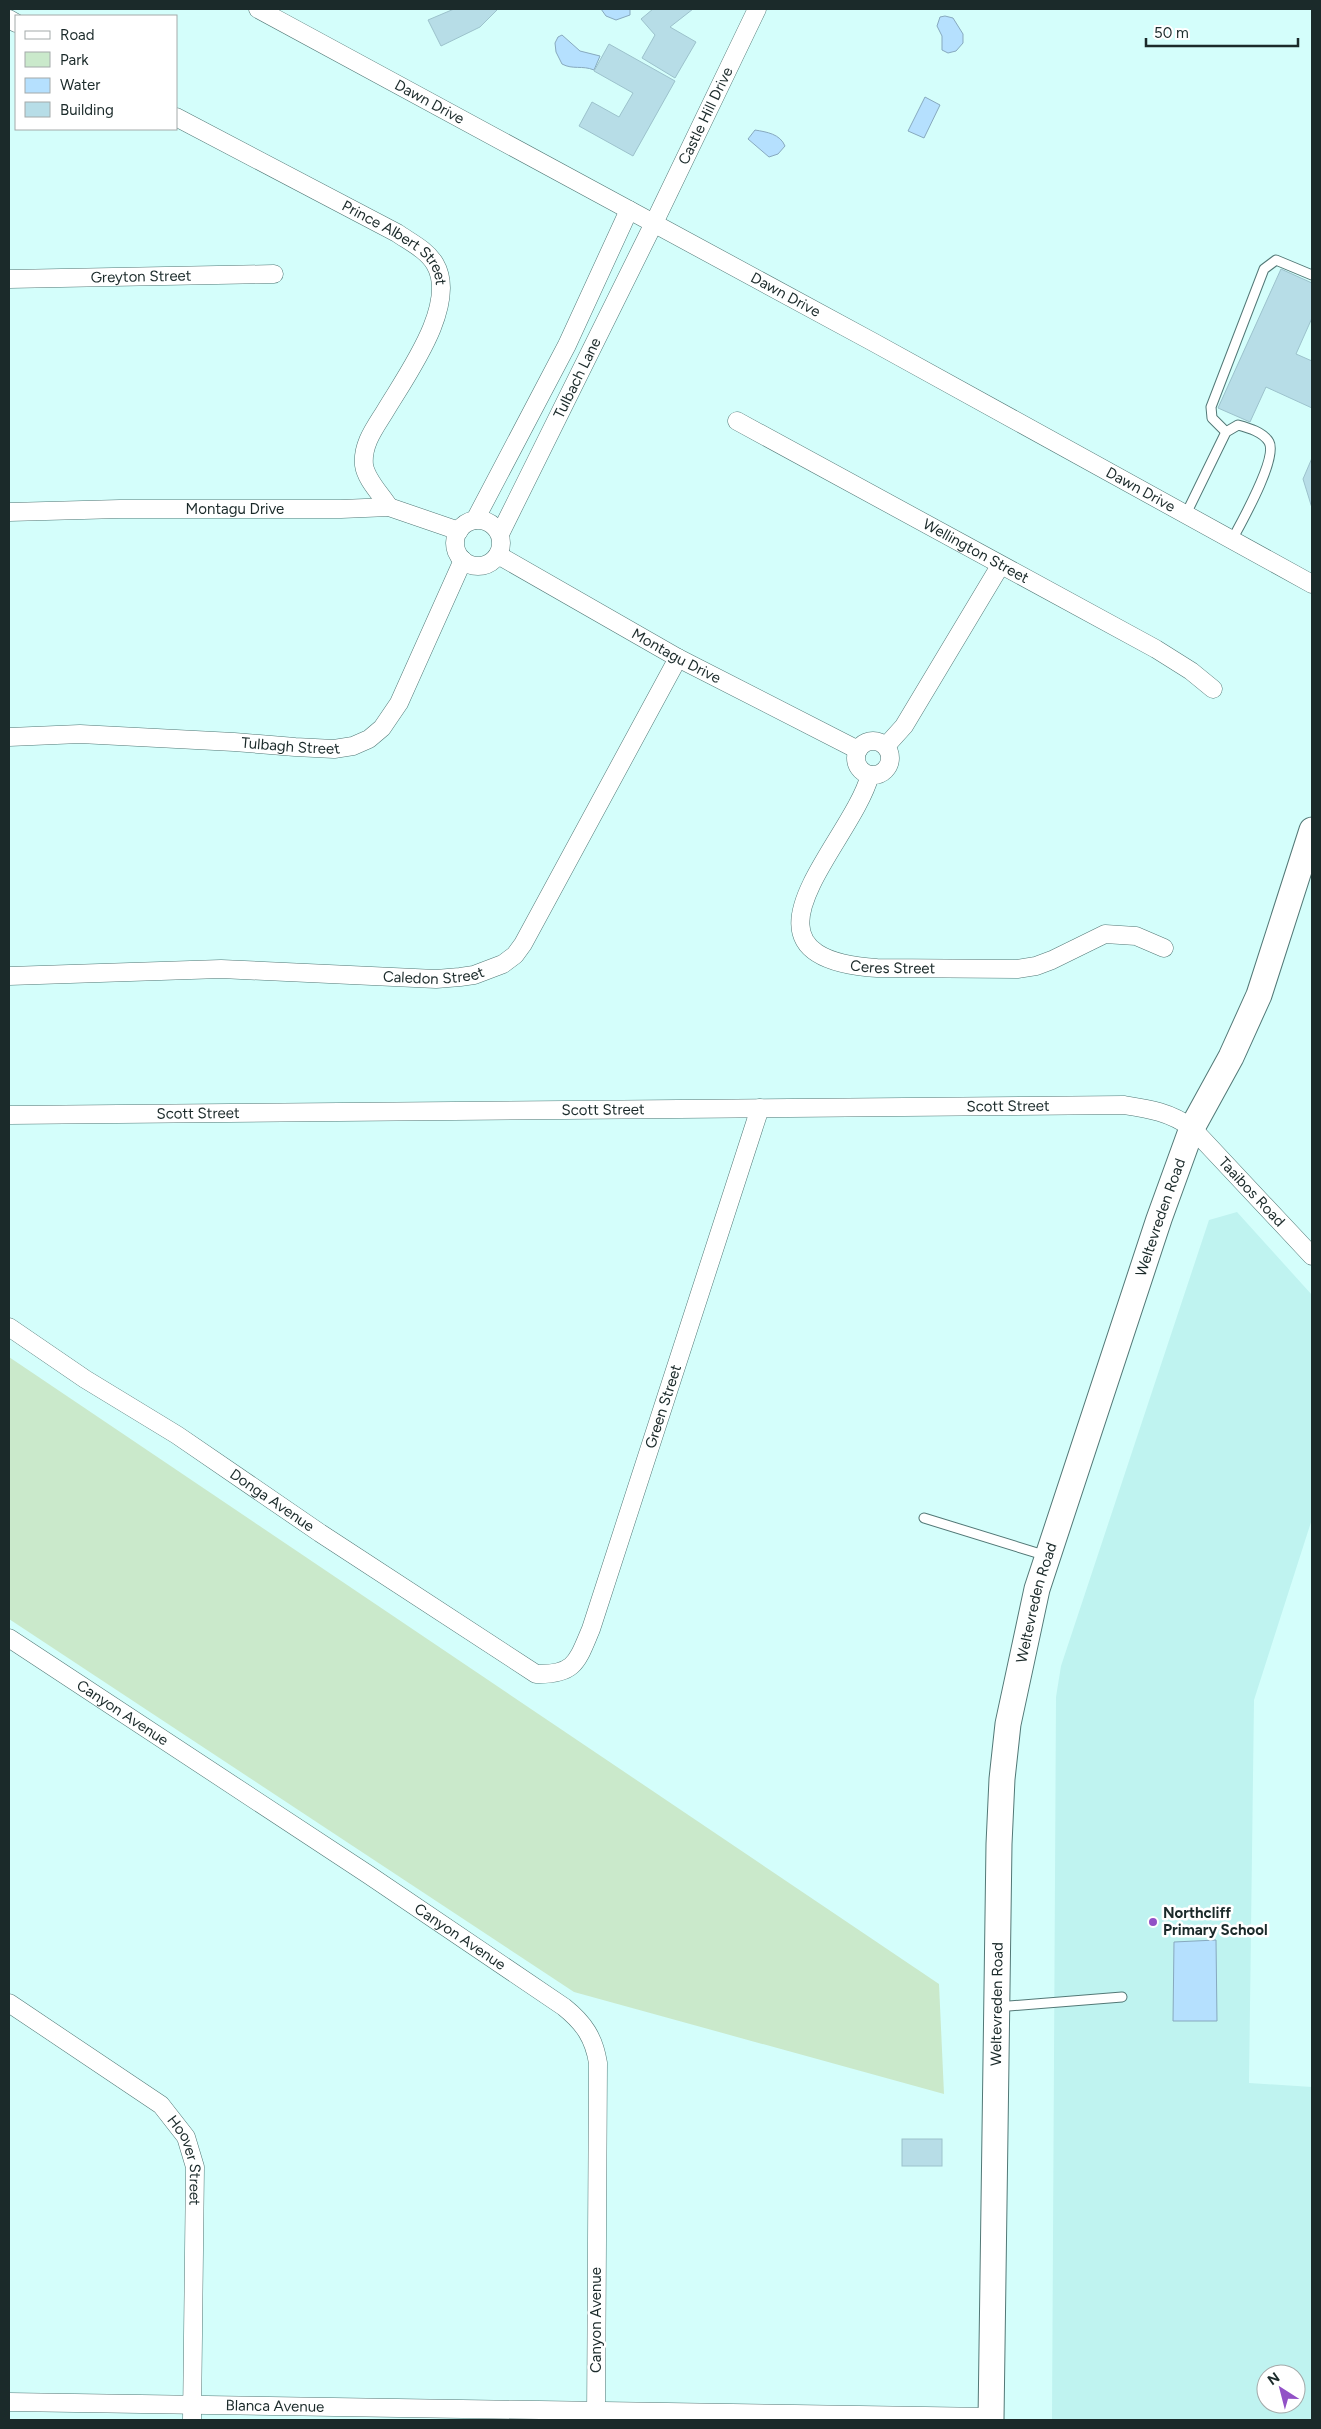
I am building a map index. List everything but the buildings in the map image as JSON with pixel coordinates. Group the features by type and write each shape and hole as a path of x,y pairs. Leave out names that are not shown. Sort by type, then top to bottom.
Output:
{"main road":[{"name":"Weltevreden Road","path":"991,2419 1002,1779 1008,1724 1019,1666 1037,1589 1156,1228 1192,1128 1231,1057 1260,995 1312,830"}],"street":[{"name":"Dawn Drive","path":"258,9 654,223 1312,584"},
{"name":"Castle Hill Drive","path":"654,223 757,9"},
{"name":"Prince Albert Street","path":"178,118 397,233 429,255 435,263 441,279 441,291 430,333 366,442 365,470 372,484 390,507"},
{"name":"Tulbach Lane","path":"475,520 582,313 629,210"},
{"name":"Tulbach Lane","path":"500,534 654,223"},
{"name":"Greyton Street","path":"9,279 274,274"},
{"path":"582,313 604,324"},
{"name":"Wellington Street","path":"737,420 1000,566 1156,649 1185,667 1212,689"},
{"name":"Montagu Drive","path":"9,512 120,509 341,510 390,507 459,530"},
{"path":"475,520 485,520 494,526 500,534 502,545 498,555 491,562 482,566 471,565 463,560 457,551 455,540 459,530 466,523 475,520"},
{"name":"Montagu Drive","path":"498,555 678,658 858,750"},
{"name":"Tulbagh Street","path":"9,737 80,734 334,749 353,746 369,739 382,728 400,703 463,560"},
{"path":"886,746 904,726 1000,566"},
{"name":"Caledon Street","path":"9,976 221,969 436,979 474,975 491,970 515,955 523,944 678,658"},
{"path":"874,741 886,746 890,759 884,771 870,775 858,765 858,750 862,744 874,741"},
{"name":"Ceres Street","path":"870,775 862,796 811,883 802,907 801,932 811,949 824,958 855,966 877,968 1017,968 1036,966 1052,960 1105,934 1136,936 1164,948"},
{"name":"Scott Street","path":"9,1115 1124,1105 1158,1110 1176,1116 1192,1128"},
{"name":"Green Street","path":"536,1674 556,1675 568,1668 578,1658 591,1629 760,1108"},
{"name":"Taaibos Road","path":"1192,1128 1312,1256"},
{"name":"Donga Avenue","path":"9,1327 85,1379 177,1435 320,1533 536,1674"},
{"name":"Canyon Avenue","path":"9,1638 369,1875 564,2007 585,2025 596,2050 598,2063 596,2416"},
{"name":"Hoover Street","path":"9,2003 161,2105 177,2122 186,2137 195,2167 193,2412"},
{"name":"Blanca Avenue","path":"9,2402 193,2412 991,2419"}],"lane":[{"path":"1226,432 1212,418 1211,407 1264,269 1268,264 1276,260 1312,275"},
{"path":"1186,514 1226,432 1238,425 1250,428 1265,437 1270,443 1271,451 1259,483 1232,540"},
{"path":"924,1518 1048,1556"},
{"path":"997,2007 1122,1997"}],"shaded area":[{"name":"Northcliff Primary School","path":"1237,1212 1312,1295 1312,1519 1254,1700 1249,2083 1312,2087 1312,2420 1052,2420 1056,1697 1061,1666 1209,1220"}],"green space":[{"path":"9,1357 939,1984 944,2094 574,1992 9,1619"}],"water":[{"path":"601,9 630,9 630,15 616,20 606,16"},
{"path":"940,17 953,18 963,34 963,43 956,51 948,53 942,50 942,36 937,26"},
{"path":"562,35 580,51 600,56 594,70 562,64 556,52 555,43 558,37"},
{"path":"925,97 940,105 924,138 908,131"},
{"path":"755,130 776,136 785,146 778,154 769,157 748,139"},
{"path":"1216,1940 1217,2021 1173,2021 1174,1942"}],"place":[{"name":"Northcliff Primary School","path":"1153,1922"}]}
